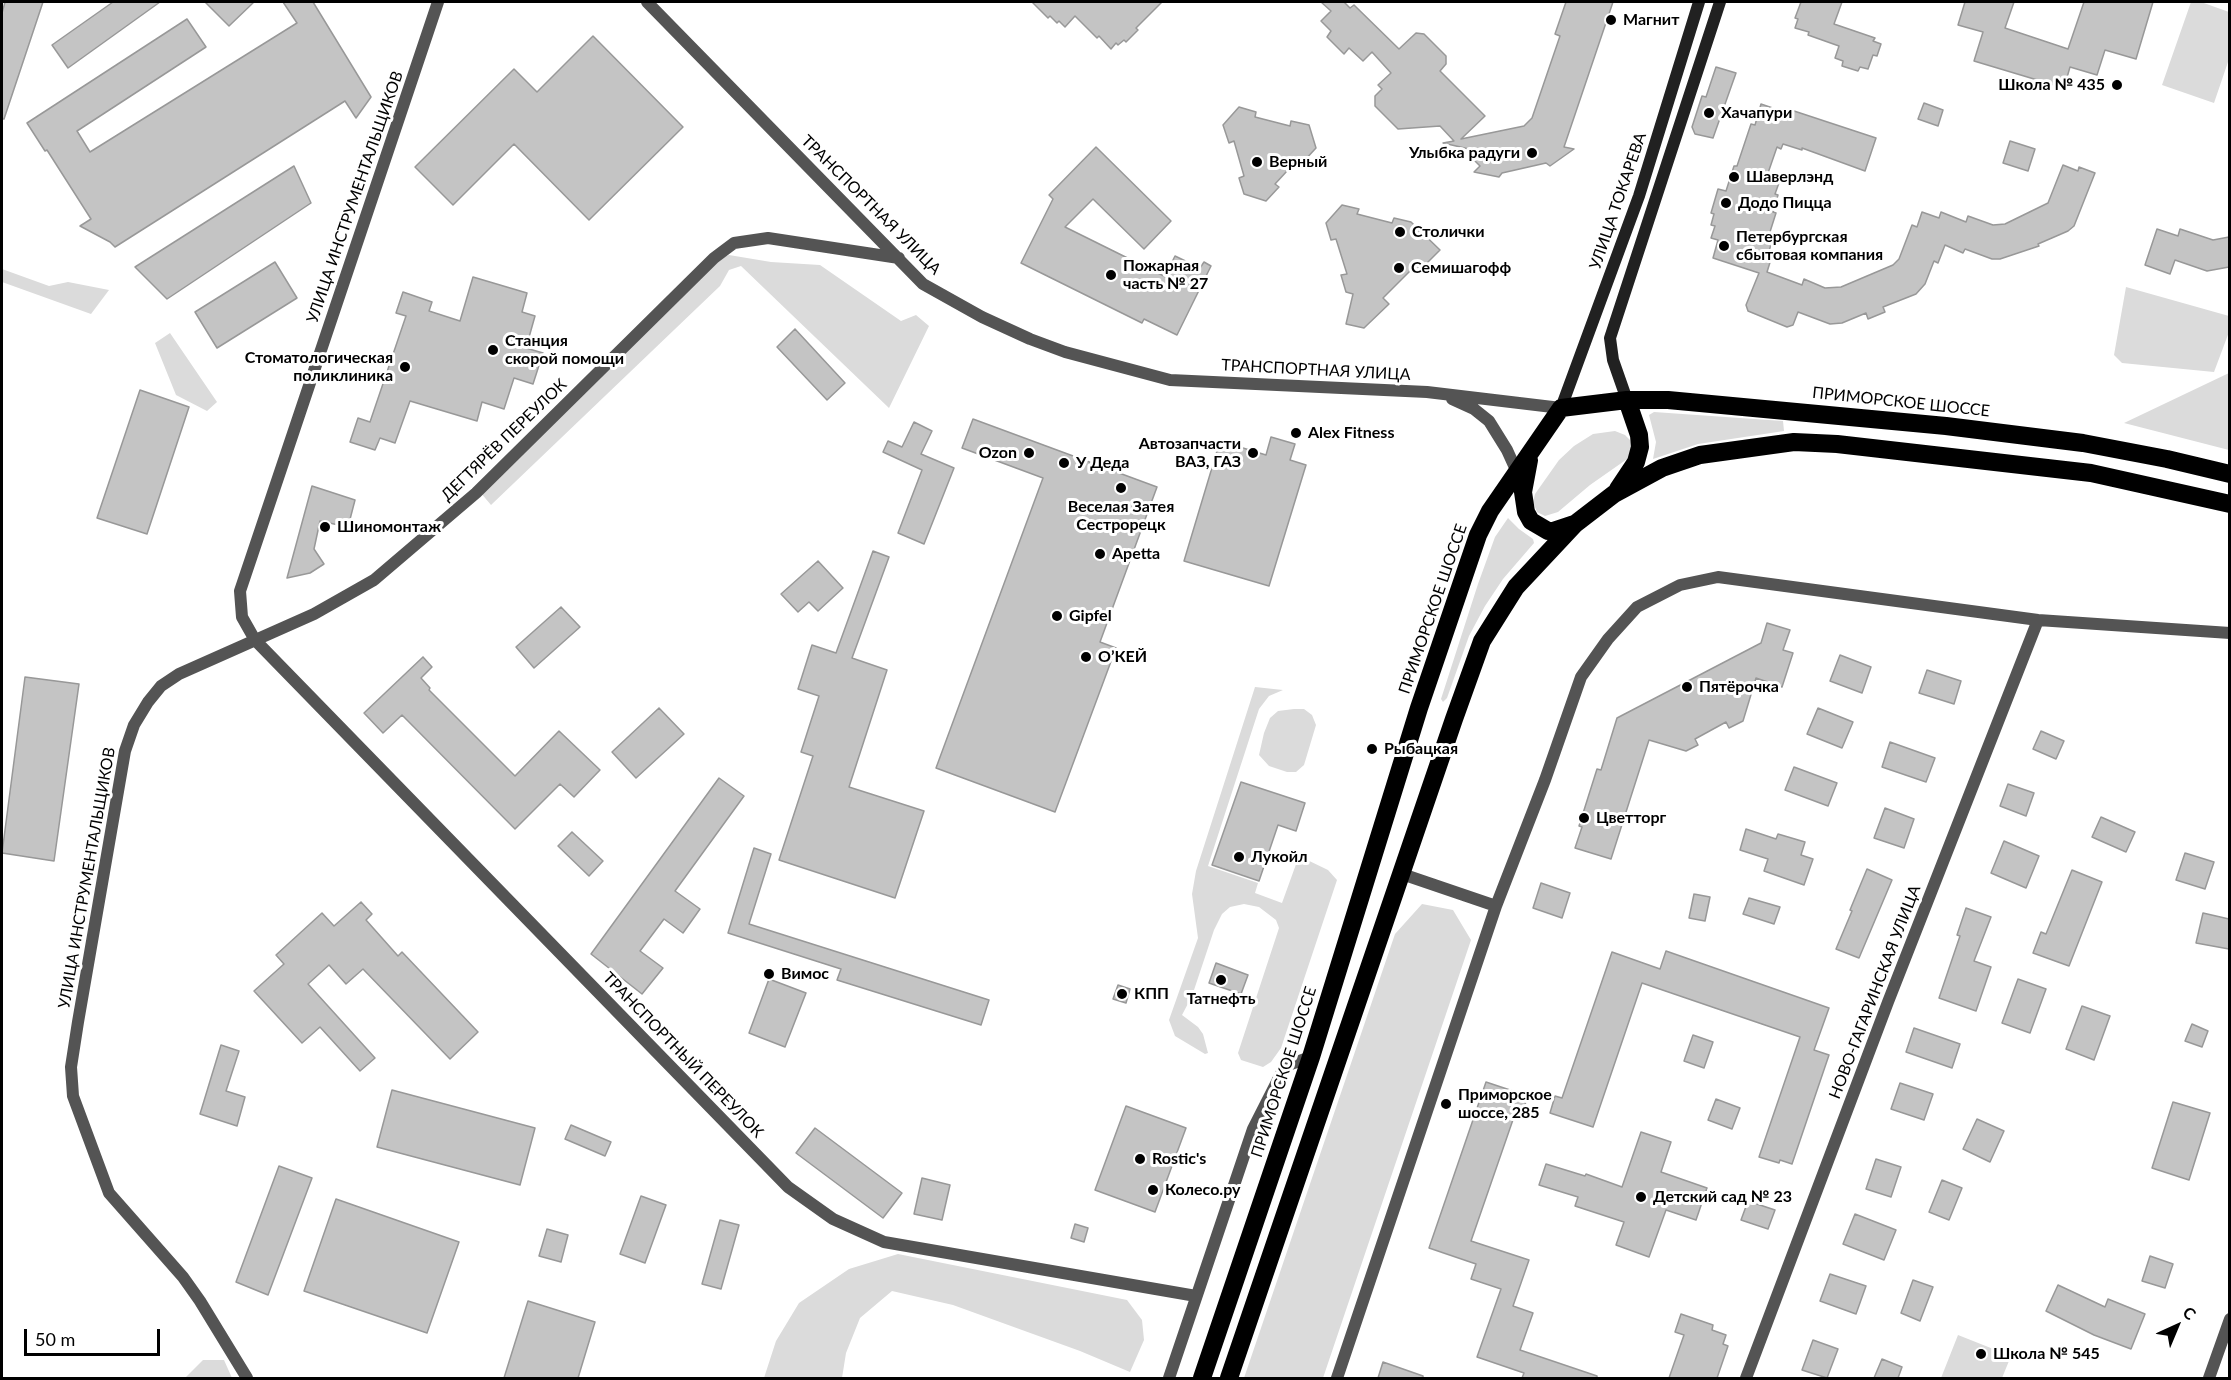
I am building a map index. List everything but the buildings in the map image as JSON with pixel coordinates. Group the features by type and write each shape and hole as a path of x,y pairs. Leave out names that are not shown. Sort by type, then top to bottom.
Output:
{"highway":[{"name":"ПРИМОРСКОЕ ШОССЕ","path":"1202,1378 1311,1057 1419,708 1478,535 1490,511 1561,408 1627,400 1710,403 2083,443 2229,474"},
{"path":"1614,494 1636,462 1640,447 1639,435 1627,400"},
{"path":"1229,1378 1482,641 1516,587 1575,524 1614,494 1662,468 1700,455 1794,442 1837,444 2091,473 2229,504"},
{"path":"1530,453 1522,492 1526,512 1531,521 1548,531 1575,524"}],"main road":[{"name":"УЛИЦА ТОКАРЕВА","path":"1561,408 1639,196 1699,2"},
{"name":"УЛИЦА ТОКАРЕВА","path":"1627,400 1613,360 1610,339 1720,2"}],"street":[{"name":"УЛИЦА ИНСТРУМЕНТАЛЬЩИКОВ","path":"247,1378 183,1277 109,1193 73,1096 71,1068 125,751 134,724 147,702 161,686 179,674 255,640 242,617 240,591 438,2"},
{"name":"ТРАНСПОРТНАЯ УЛИЦА","path":"647,2 923,284 991,321 1065,352 1170,380 1437,393 1561,408"},
{"name":"ДЕГТЯРЁВ ПЕРЕУЛОК","path":"255,640 314,614 374,580 476,494 714,258 734,243 768,238 898,258"},
{"name":"ТРАНСПОРТНАЯ УЛИЦА","path":"1437,393 1460,402 1490,421 1517,472"},
{"path":"1337,1378 1496,906 1545,780 1581,677 1608,639 1637,607 1680,585 1718,577 2038,620 2229,633"},
{"name":"НОВО-ГАГАРИНСКАЯ УЛИЦА","path":"1746,1378 1892,991 2038,620"},
{"name":"ТРАНСПОРТНЫЙ ПЕРЕУЛОК","path":"255,640 788,1187 833,1219 884,1242 1196,1296"},
{"path":"1402,874 1496,906"},
{"path":"1169,1378 1253,1128 1285,1066 1311,1057"},
{"path":"2209,1378 2229,1319"}],"shaded area":[{"path":"2191,2 2201,2 2229,12 2229,59 2214,103 2162,85"},
{"path":"729,255 771,262 820,265 901,321 916,315 929,326 889,408 741,266 729,270 720,286 491,505 480,492 716,260"},
{"path":"2,269 49,286 68,282 109,290 91,314 2,282"},
{"path":"2126,287 2229,316 2229,332 2214,372 2122,363 2114,355"},
{"path":"170,333 217,402 207,411 176,395 155,343"},
{"path":"2229,373 2229,450 2124,423"},
{"path":"1654,412 1783,421 1784,431 1698,444 1653,459 1656,442 1649,415"},
{"path":"1615,431 1630,440 1633,448 1630,457 1590,485 1558,512 1545,516 1537,512 1533,502 1535,494 1559,460 1574,446 1593,434"},
{"path":"1508,518 1533,539 1534,543 1503,579 1485,606 1469,636 1447,698 1443,702 1441,699 1478,584 1495,537"},
{"path":"1255,687 1283,690 1269,696 1259,709 1208,866 1258,883 1255,893 1282,903 1299,856 1328,870 1337,880 1281,1048 1271,1062 1263,1067 1241,1060 1238,1053 1279,928 1276,920 1259,907 1244,904 1230,907 1222,914 1214,930 1192,996 1182,1015 1198,1027 1203,1034 1208,1053 1205,1054 1175,1036 1169,1020 1198,938 1192,894 1196,871"},
{"path":"1304,709 1312,715 1316,725 1304,765 1296,772 1287,772 1269,766 1259,755 1270,718 1278,711"},
{"path":"1422,904 1453,910 1471,940 1323,1378 1244,1378 1395,934"},
{"path":"898,1254 1127,1300 1142,1320 1144,1340 1130,1372 1080,1351 953,1305 892,1291 860,1318 846,1353 842,1378 764,1378 776,1341 799,1303 849,1269"},
{"path":"1958,1335 2011,1356 2002,1378 1941,1378"},
{"path":"203,1360 224,1360 232,1378 185,1378"}],"place":[{"name":"Магнит","path":"1611,20"},
{"name":"Школа № 435","path":"2117,85"},
{"name":"Хачапури","path":"1709,113"},
{"name":"Улыбка радуги","path":"1532,153"},
{"name":"Верный","path":"1257,162"},
{"name":"Шаверлэнд","path":"1734,177"},
{"name":"Додо Пицца","path":"1726,203"},
{"name":"Столички","path":"1400,232"},
{"name":"Петербургская сбытовая компания","path":"1724,246"},
{"name":"Семишагофф","path":"1399,268"},
{"name":"Пожарная часть № 27","path":"1111,275"},
{"name":"Станция скорой помощи","path":"493,350"},
{"name":"Стоматологическая поликлиника","path":"405,367"},
{"name":"Alex Fitness","path":"1296,433"},
{"name":"Ozon","path":"1029,453"},
{"name":"Автозапчасти ВАЗ, ГАЗ","path":"1253,453"},
{"name":"У Деда","path":"1064,463"},
{"name":"Веселая Затея Сестрорецк","path":"1121,488"},
{"name":"Шиномонтаж","path":"325,527"},
{"name":"Apetta","path":"1100,554"},
{"name":"Gipfel","path":"1057,616"},
{"name":"О’КЕЙ","path":"1086,657"},
{"name":"Пятёрочка","path":"1687,687"},
{"name":"Рыбацкая","path":"1372,749"},
{"name":"Цветторг","path":"1584,818"},
{"name":"Лукойл","path":"1239,857"},
{"name":"Вимос","path":"769,974"},
{"name":"Татнефть","path":"1221,980"},
{"name":"КПП","path":"1122,994"},
{"name":"Приморское шоссе, 285","path":"1446,1104"},
{"name":"Rostic's","path":"1140,1159"},
{"name":"Колесо.ру","path":"1153,1190"},
{"name":"Детский сад № 23","path":"1641,1197"},
{"name":"Школа № 545","path":"1981,1354"}]}
